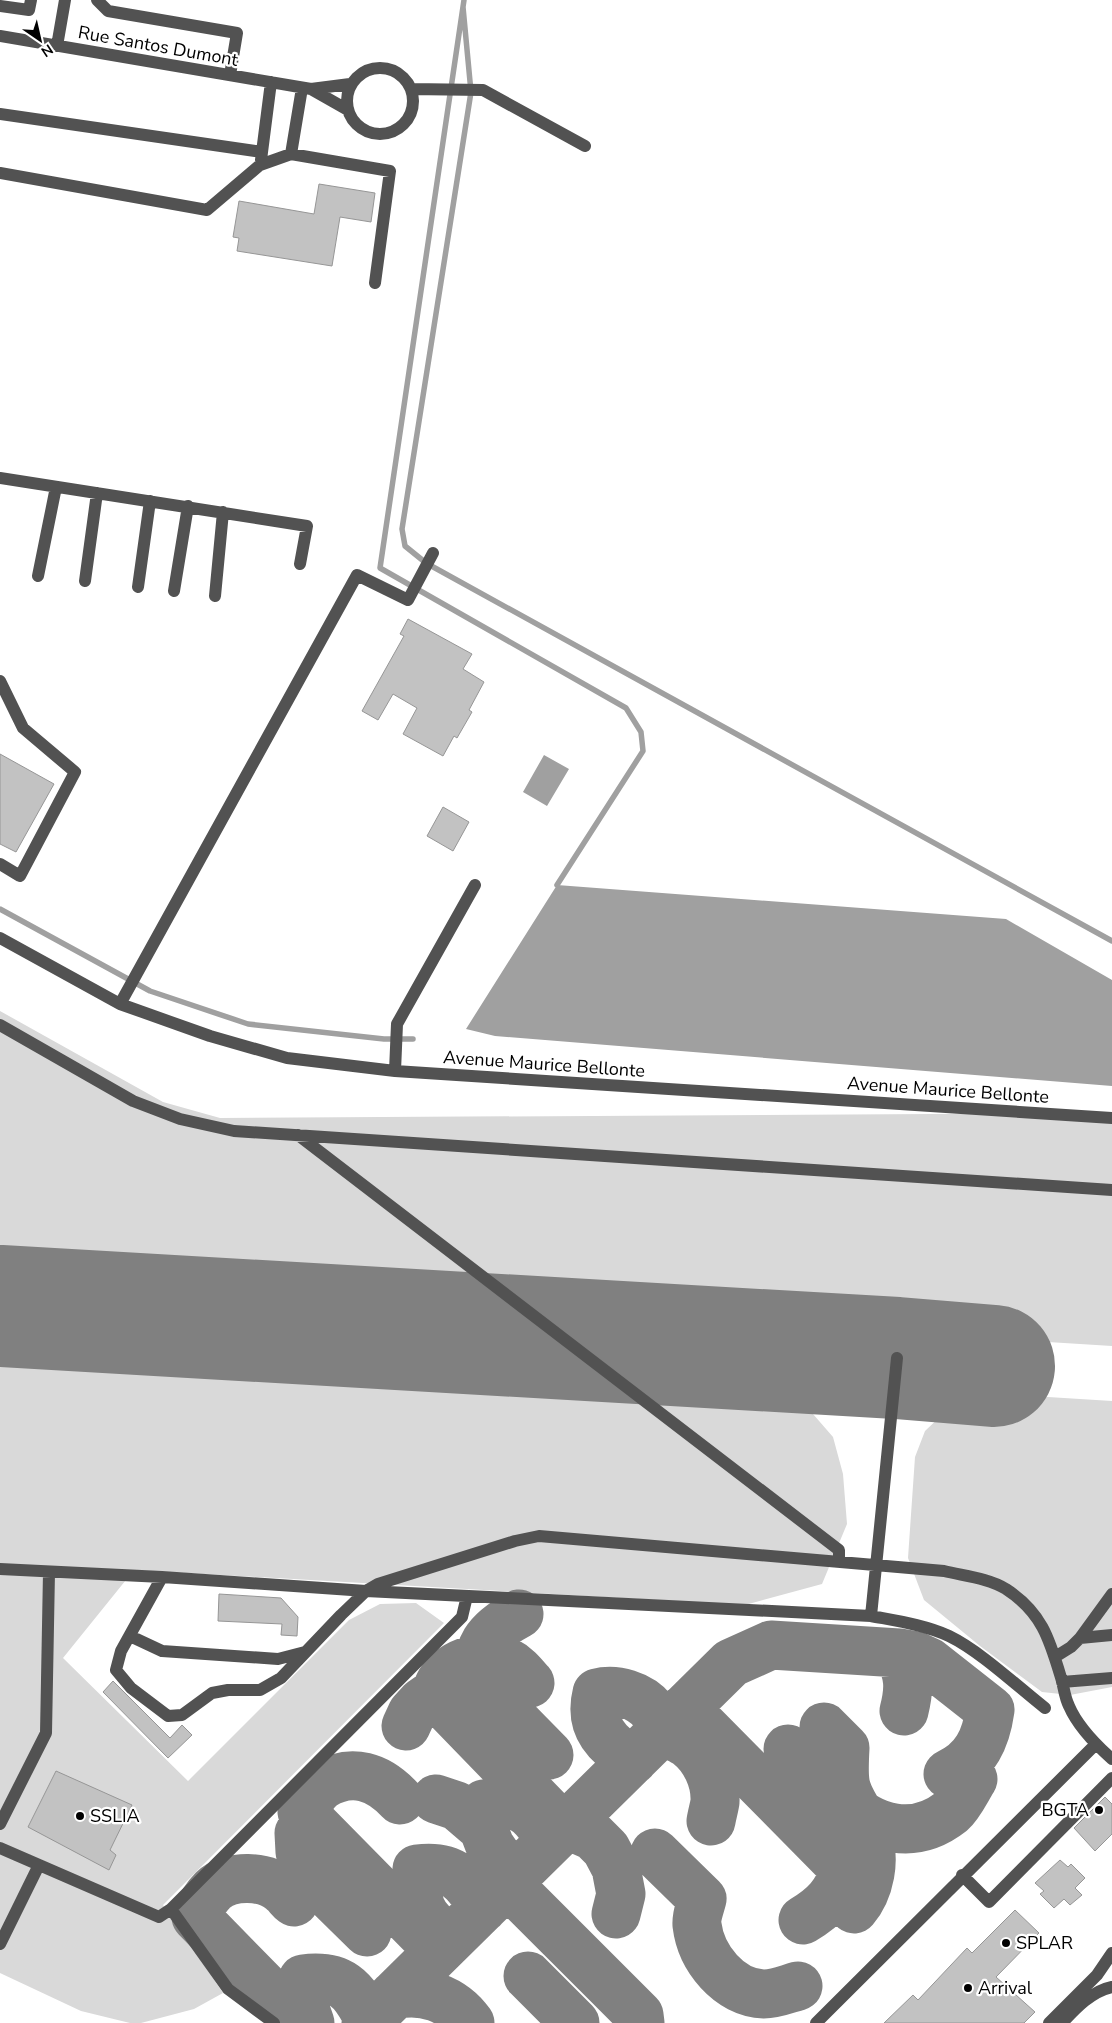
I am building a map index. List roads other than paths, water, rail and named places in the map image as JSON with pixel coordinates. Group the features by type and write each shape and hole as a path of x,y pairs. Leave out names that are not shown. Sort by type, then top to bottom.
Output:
{"street":[{"path":"0,6 29,10 31,0"},
{"path":"57,46 65,0"},
{"path":"98,0 108,12 237,33 230,75"},
{"name":"Rue Santos Dumont","path":"0,36 306,88"},
{"path":"380,68 390,69 406,80 411,89 412,112 405,123 391,132 373,134 364,130 352,118 348,110 347,99 350,84 362,73 380,68"},
{"path":"0,173 207,210 261,159 271,82"},
{"path":"306,88 350,84"},
{"path":"306,88 348,110"},
{"path":"291,154 306,88"},
{"path":"411,89 483,90 585,146"},
{"path":"0,114 261,159 291,154 390,171 375,282"},
{"path":"0,478 307,526 300,564"},
{"path":"38,576 56,487"},
{"path":"85,581 97,493"},
{"path":"138,587 150,501"},
{"path":"174,591 188,506"},
{"path":"215,596 224,512"},
{"path":"120,1004 357,575 408,600 433,553"},
{"path":"0,681 22,728 75,772 20,876 0,864"},
{"path":"395,1071 397,1026 475,885"},
{"name":"Avenue Maurice Bellonte","path":"0,938 120,1004 210,1036 287,1058 395,1071 1112,1118"},
{"path":"0,1025 134,1101 180,1119 234,1131 1112,1190"},
{"path":"298,1135 839,1550 839,1562"},
{"path":"871,1616 897,1358"},
{"path":"162,1577 121,1651 116,1670 131,1688 168,1716 182,1715 212,1693 228,1690 260,1690 281,1678 341,1615 366,1591 378,1584 515,1541 539,1536 944,1571 988,1581 1005,1589 1024,1604 1040,1621 1050,1641 1069,1706 1095,1745 1112,1759"},
{"path":"0,1569 162,1577 366,1591 871,1616 910,1624 949,1636 978,1654 1045,1708"},
{"path":"0,1824 46,1733 49,1572"},
{"path":"1055,1657 1071,1647 1080,1638 1112,1594"},
{"path":"0,1848 159,1917 171,1909 462,1617 467,1596"},
{"path":"1080,1638 1112,1635"},
{"path":"130,1636 162,1651 278,1659 305,1652"},
{"path":"1062,1682 1112,1678"},
{"path":"816,2023 1095,1745"},
{"path":"962,1876 989,1902 1112,1778"},
{"path":"0,1944 39,1865"},
{"path":"171,1909 228,1989 274,2023"},
{"path":"1049,2023 1097,1975 1112,1953"},
{"path":"1062,2023 1100,1990 1112,1987"}],"waterway":[{"path":"464,0 380,568 626,708 641,732 643,751 557,885"},
{"path":"463,7 471,92 402,529 405,546 426,563 1112,941"},
{"path":"0,909 150,991 248,1024 384,1039 413,1039"}],"place":[{"name":"BGTA","path":"1099,1810"},
{"name":"SSLIA","path":"80,1816"},
{"name":"SPLAR","path":"1006,1943"},
{"name":"Arrival","path":"968,1988"}]}
